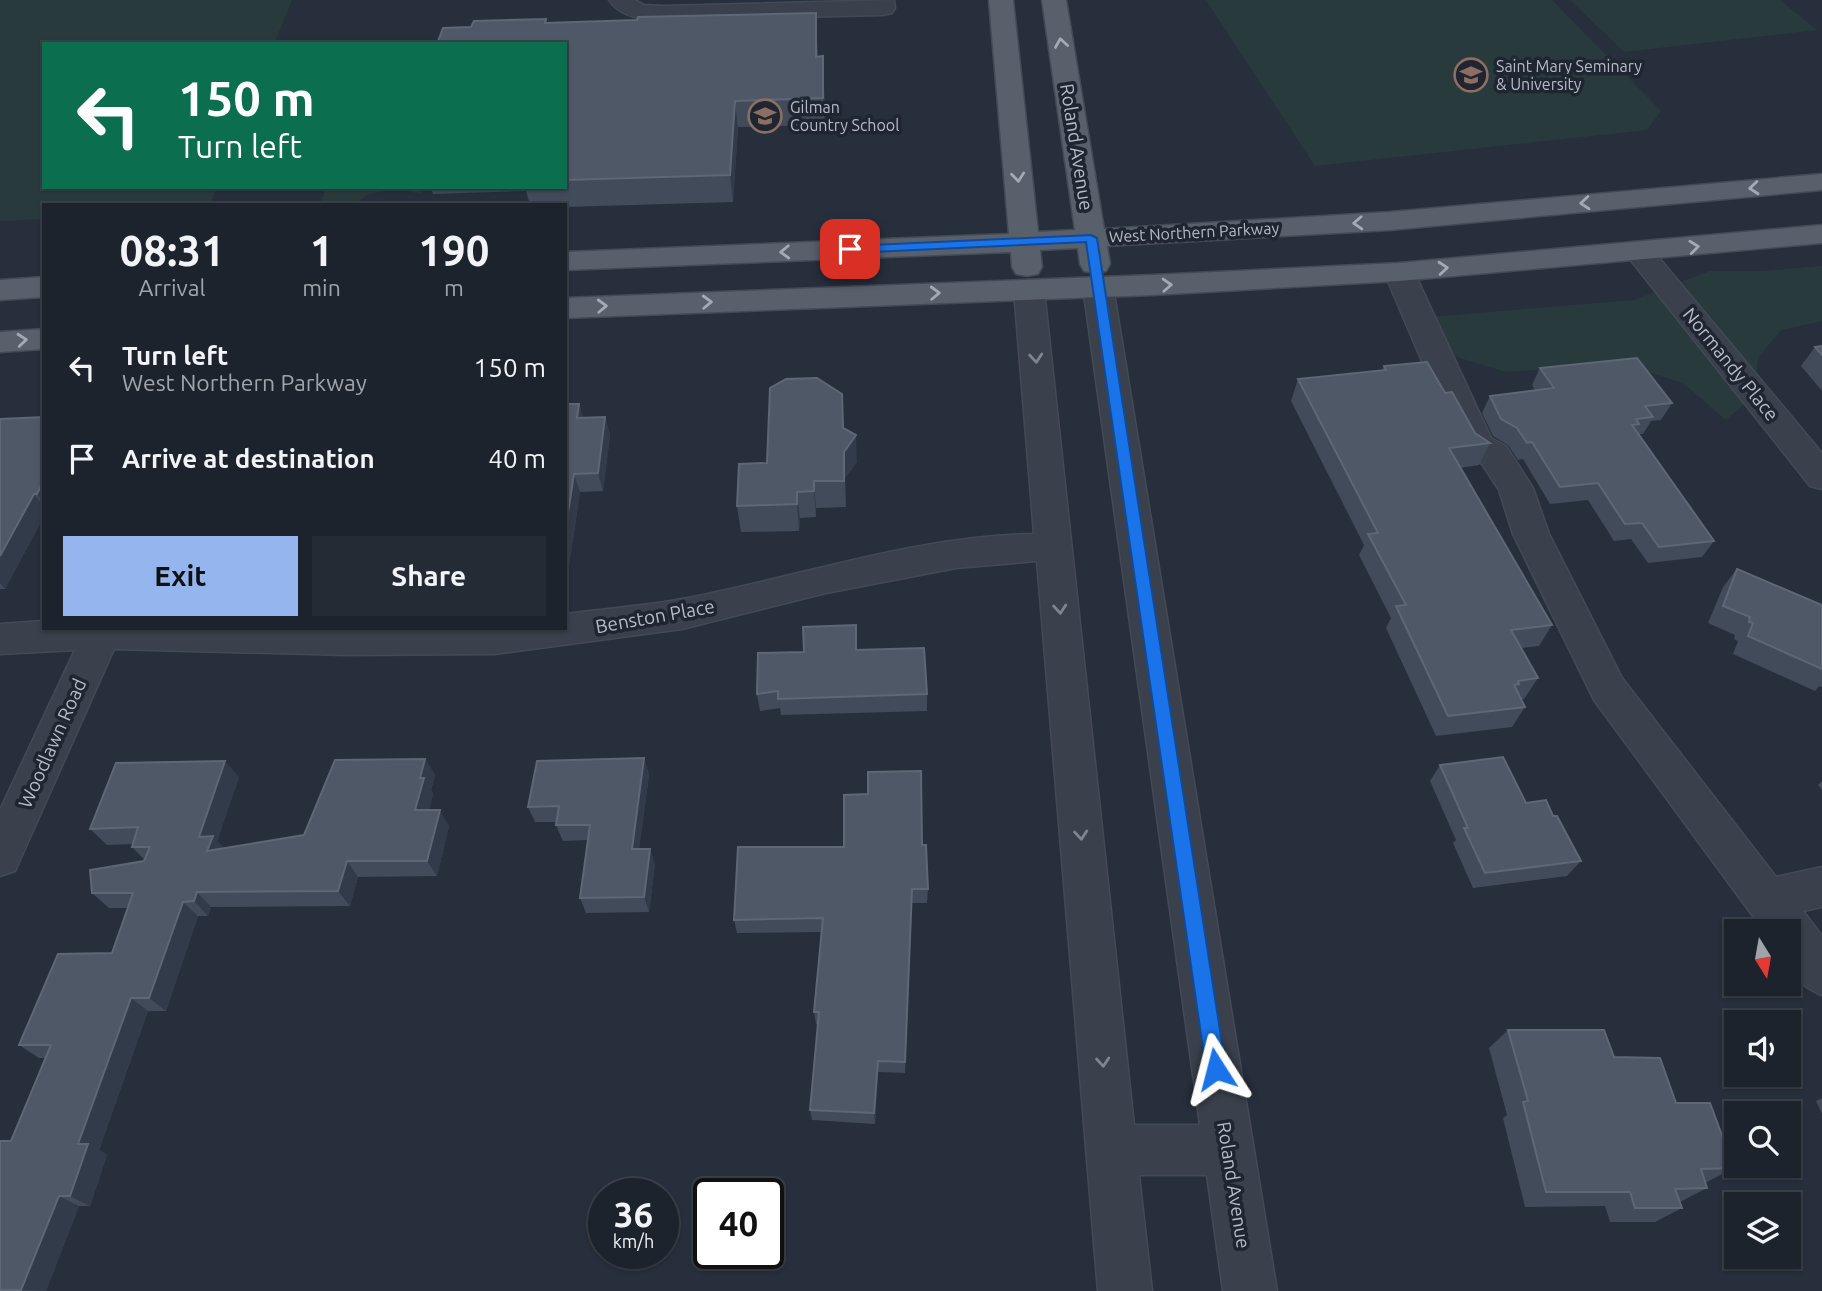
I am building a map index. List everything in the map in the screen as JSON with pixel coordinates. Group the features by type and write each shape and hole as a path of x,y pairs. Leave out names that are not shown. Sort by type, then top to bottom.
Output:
{"main road":[{"path":"1001,0 1029,290"},
{"name":"Roland Avenue","path":"1054,0 1098,287"},
{"name":"West Northern Parkway","path":"567,261 1025,242 1390,221 1822,182"},
{"path":"567,308 1399,272 1822,234"},
{"path":"0,289 42,287"},
{"path":"0,342 42,339"}],"street":[{"path":"621,0 629,8 639,12 664,13 883,8 882,0"},
{"name":"Normandy Place","path":"1639,252 1822,477"},
{"path":"1399,272 1461,412 1479,446 1494,456 1516,488 1531,534 1608,689 1822,972"},
{"name":"Roland Avenue","path":"1098,287 1250,1291"},
{"path":"1029,290 1125,1291"},
{"name":"Benston Place","path":"567,629 682,614 826,579 956,554 1009,548 1054,547"},
{"name":"Benston Place","path":"0,639 103,631 347,640 494,639 562,630"},
{"name":"Woodlawn Road","path":"0,857 103,631"},
{"path":"1767,899 1822,887"},
{"path":"1111,1150 1228,1150"}],"shaded area":[{"path":"0,0 292,0 275,42 42,42 42,189 216,189 211,203 42,203 42,219 0,221"},
{"path":"1206,0 1552,0 1661,111 1647,130 1315,166"},
{"path":"1570,0 1780,0 1817,30 1624,52"},
{"path":"325,189 423,189 422,194 401,190 385,191 366,195 356,203 321,203"},
{"path":"1822,266 1822,321 1781,330 1758,358 1755,394 1726,420 1683,383 1622,364 1506,372 1447,354 1429,317 1634,300 1710,271 1764,271"}],"building":[{"path":"816,13 816,57 823,56 823,98 735,101 730,175 567,180 567,42 438,42 443,28 471,27 474,21 546,19 545,23 637,20 638,17"},
{"path":"1822,346 1822,355 1815,347"},
{"path":"1637,358 1672,403 1645,406 1653,417 1636,419 1639,424 1632,425 1714,541 1659,547 1642,523 1625,524 1598,483 1560,487 1532,442 1527,443 1517,428 1501,419 1490,396 1554,388 1540,368"},
{"path":"1427,362 1445,393 1452,392 1475,433 1490,443 1449,448 1552,625 1511,630 1538,678 1518,681 1519,684 1514,685 1525,707 1448,716 1396,606 1406,605 1368,534 1378,533 1298,379 1386,370 1384,366"},
{"path":"817,378 842,394 843,428 856,435 844,452 844,481 814,481 814,491 797,492 797,504 737,506 739,464 767,463 770,388 786,379"},
{"path":"567,404 579,404 577,418 605,417 598,473 574,474 567,520"},
{"path":"42,417 42,484 0,556 0,419"},
{"path":"1737,569 1822,605 1822,669 1748,636 1753,623 1749,622 1750,617 1723,606"},
{"path":"856,625 856,650 924,648 927,694 778,699 778,691 757,694 758,653 804,652 803,627"},
{"path":"1503,757 1526,803 1546,800 1581,861 1485,873 1440,765"},
{"path":"644,758 632,849 650,849 644,897 580,898 590,825 556,825 559,806 528,807 537,761"},
{"path":"425,759 420,778 424,778 415,810 440,810 427,861 347,861 338,891 197,892 194,901 183,902 149,998 131,998 78,1144 88,1144 70,1196 59,1196 21,1290 0,1290 0,1141 11,1141 51,1045 19,1045 58,954 112,953 133,893 92,893 90,870 144,861 150,847 132,847 138,827 90,829 116,763 225,761 199,837 213,836 207,851 304,835 335,760"},
{"path":"921,771 922,845 926,845 928,889 912,889 905,1062 878,1061 874,1113 810,1110 819,1012 814,1012 823,918 734,920 738,847 844,847 844,795 868,794 868,772"},
{"path":"1508,1030 1604,1030 1614,1057 1660,1058 1676,1103 1710,1103 1724,1141 1724,1168 1701,1169 1707,1188 1675,1189 1682,1208 1635,1208 1630,1192 1546,1192 1523,1102 1528,1101"}],"place":[{"name":"Saint Mary Seminary & University","path":"1471,75"},
{"name":"Gilman Country School","path":"765,116"}],"route":[{"path":"850,249 1091,238 1216,1069"}]}
